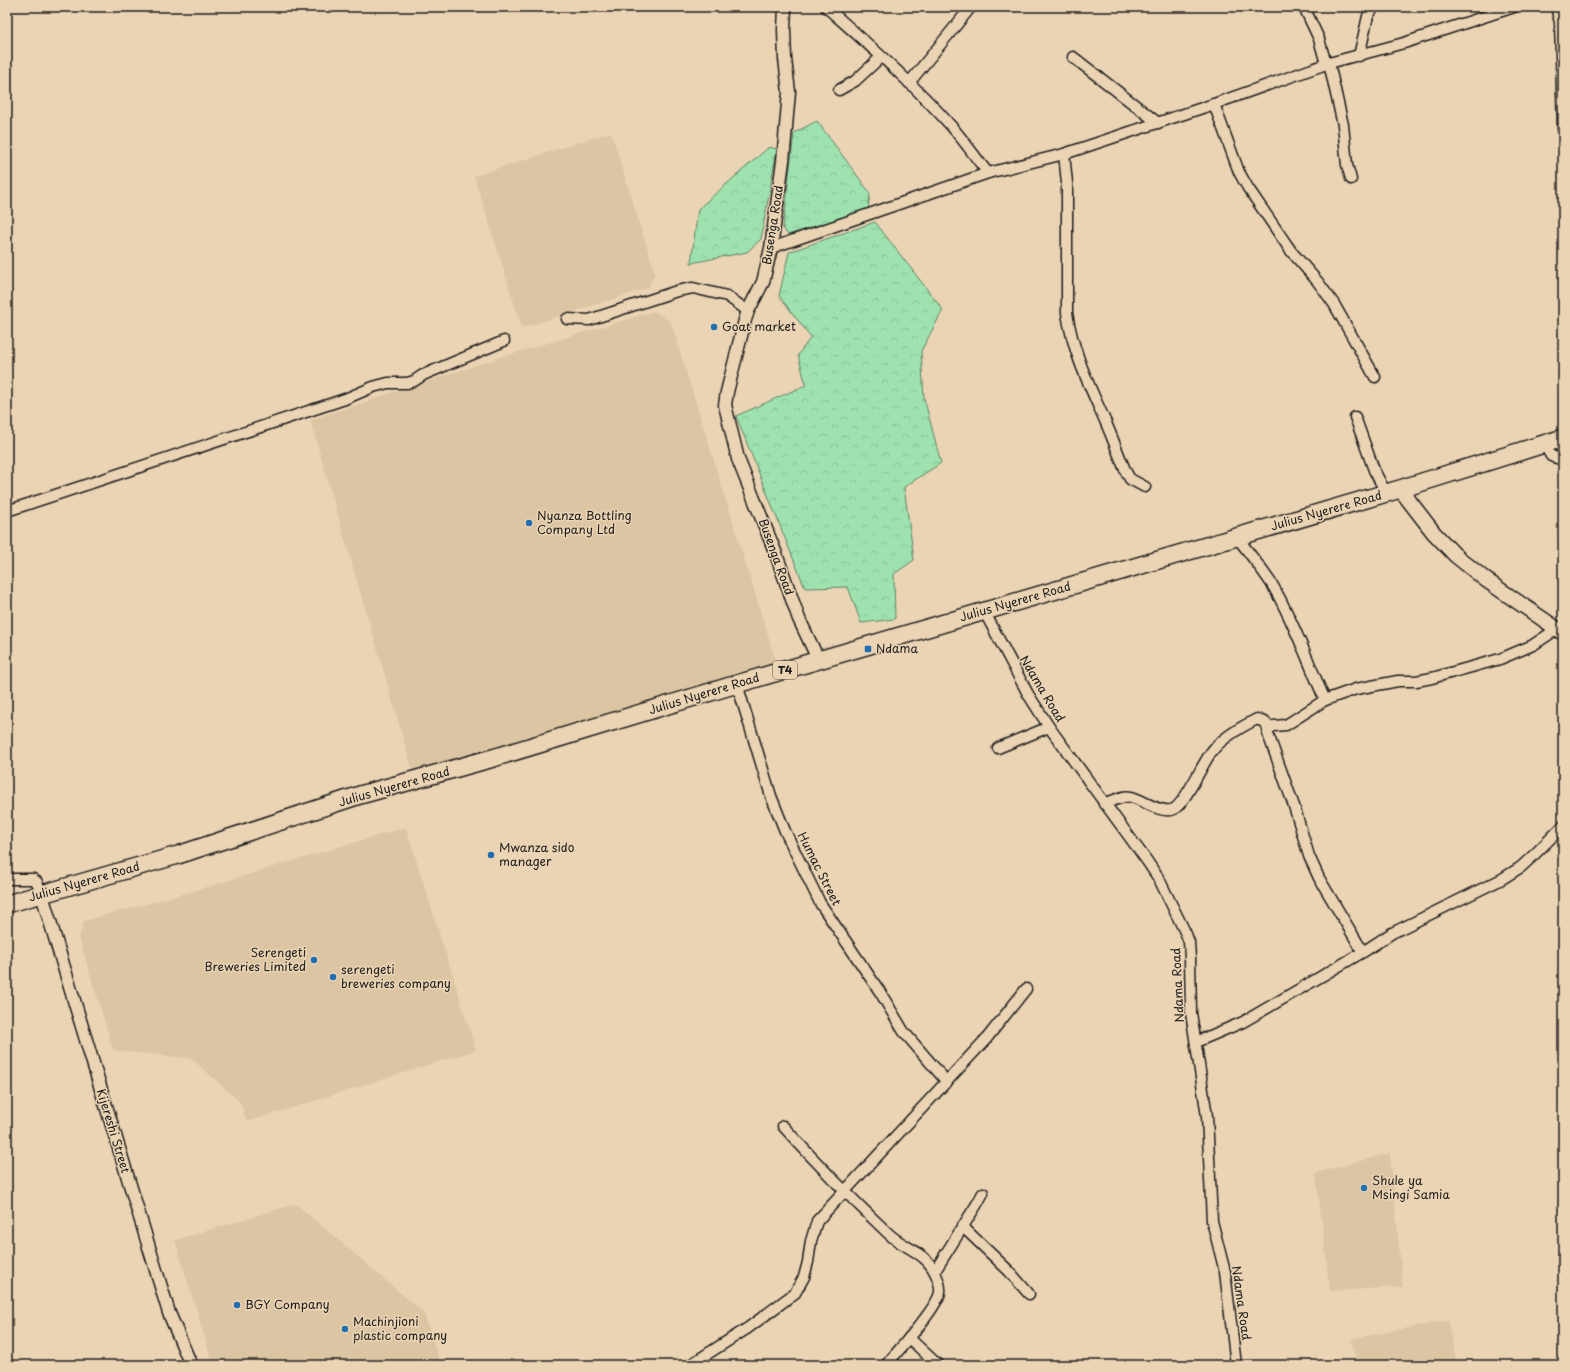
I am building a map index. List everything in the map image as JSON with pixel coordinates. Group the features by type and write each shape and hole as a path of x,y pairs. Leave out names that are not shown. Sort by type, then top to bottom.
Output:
{"highway":[{"name":"Julius Nyerere Road","path":"7,904 178,855 360,795 493,758 737,684 1393,491 1563,438"}],"main road":[{"path":"1393,491 1455,555 1486,580 1560,631"}],"street":[{"name":"Busenga Road","path":"786,7 784,44 789,92 783,161 771,248 763,282 748,311 725,405 738,459 776,554 799,619 818,661"},
{"path":"826,7 909,83 953,128 988,173"},
{"path":"909,83 971,7"},
{"path":"1304,7 1319,39 1328,64 1343,125 1347,165 1351,179"},
{"path":"1359,56 1368,16 1374,7"},
{"path":"771,248 988,173 1064,154 1328,64 1359,56 1514,7"},
{"path":"1556,7 1560,22 1563,128"},
{"path":"839,90 855,81 881,57"},
{"path":"1073,58 1158,123"},
{"path":"1214,104 1239,172 1245,183 1291,251 1318,282 1334,304 1375,377"},
{"path":"1064,154 1067,184 1067,313 1070,332 1093,397 1106,422 1126,472 1130,479 1145,487"},
{"path":"567,318 589,320 677,291 693,288 727,296 748,311"},
{"path":"7,510 345,399 373,387 388,383 407,384 423,375 504,341"},
{"path":"1355,417 1374,470 1393,491"},
{"path":"1544,444 1551,456 1563,460"},
{"path":"1237,537 1274,588 1303,648 1325,700"},
{"name":"Ndama Road","path":"984,611 1028,694 1048,727 1151,867 1189,942 1191,965 1191,1013 1207,1116 1212,1221 1225,1272 1236,1365"},
{"path":"1268,729 1274,726 1286,725 1325,700 1356,689 1398,681 1416,681 1432,678 1500,659 1533,645 1560,631"},
{"name":"Humac Street","path":"737,684 771,796 785,831 820,903 880,992 904,1032 947,1082"},
{"path":"1104,804 1130,797 1162,810 1173,809 1181,802 1212,751 1224,738 1257,719 1266,722 1268,734 1294,806 1309,856 1319,878 1363,952"},
{"path":"998,748 1048,727"},
{"path":"1196,1042 1244,1022 1363,952 1392,933 1502,879 1534,855 1563,826"},
{"path":"7,879 32,879 37,882 42,895"},
{"name":"Kijereshi Street","path":"42,895 169,1313 191,1365"},
{"path":"690,1365 748,1328 795,1293 804,1278 811,1241 817,1221 987,1038 1026,989"},
{"path":"783,1126 816,1163 845,1192 892,1237 928,1261 934,1271 940,1290 938,1299 909,1338 886,1365"},
{"path":"934,1271 983,1193"},
{"path":"963,1227 1009,1271 1029,1294"},
{"path":"909,1338 938,1365"}],"shaded area":[{"path":"611,132 655,273 648,288 522,328 474,176"},
{"path":"654,311 671,322 778,668 413,772 310,420 501,357"},
{"path":"406,827 476,1050 247,1122 240,1102 192,1059 113,1050 79,937 84,921 193,891"},
{"path":"1390,1153 1403,1287 1330,1291 1316,1173"},
{"path":"296,1204 424,1313 441,1365 213,1365 175,1240"},
{"path":"1448,1320 1457,1365 1357,1365 1351,1339"}],"green space":[{"path":"817,121 870,193 868,209 788,235 783,228 794,133"},
{"path":"769,147 777,149 761,239 747,252 691,263 698,209"},
{"path":"875,222 943,310 921,351 924,398 941,463 904,487 914,560 894,574 895,619 861,623 848,587 805,588 736,416 806,385 798,355 811,337 779,296 789,252"}],"place":[{"name":"Goat market","path":"714,327"},
{"name":"Nyanza Bottling Company Ltd","path":"529,523"},
{"name":"Ndama","path":"868,649"},
{"name":"Mwanza sido manager","path":"491,855"},
{"name":"Serengeti Breweries Limited","path":"314,960"},
{"name":"serengeti breweries company","path":"333,977"},
{"name":"Shule ya Msingi Samia","path":"1364,1188"},
{"name":"BGY Company","path":"237,1305"},
{"name":"Machinjioni plastic company","path":"345,1329"}]}
